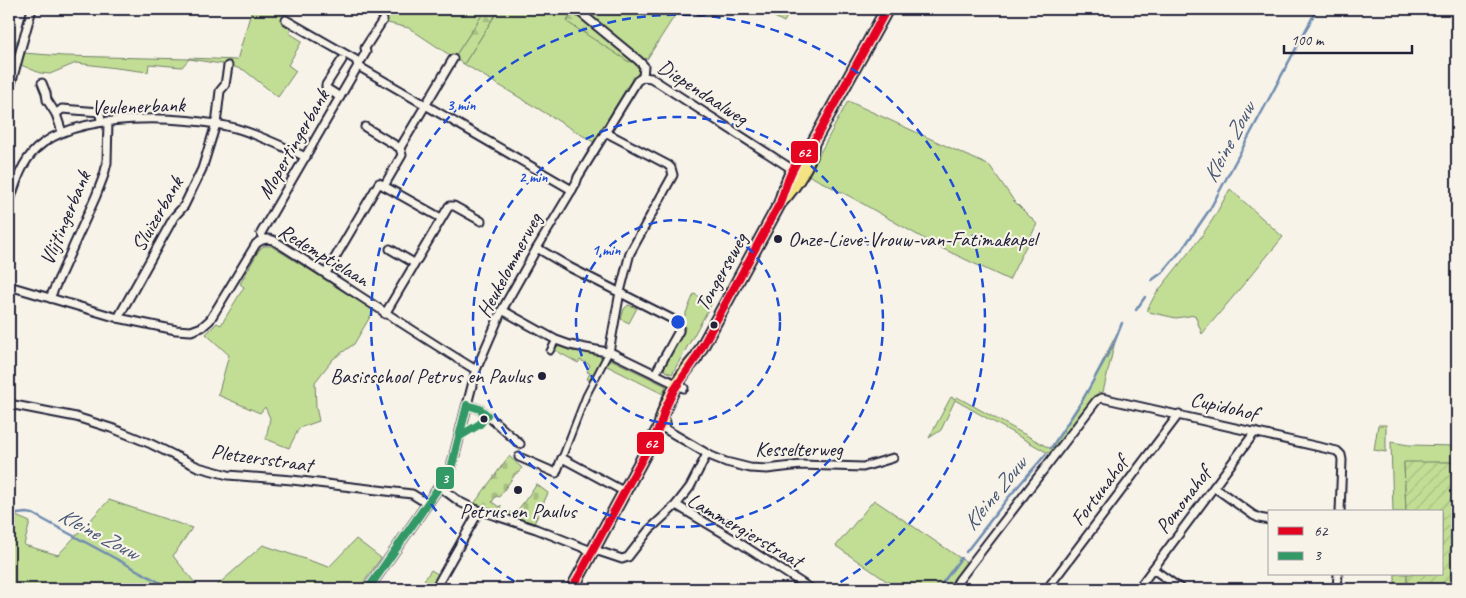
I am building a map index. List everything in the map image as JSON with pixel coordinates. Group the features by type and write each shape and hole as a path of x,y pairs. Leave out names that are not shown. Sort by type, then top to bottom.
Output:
{"main road":[{"name":"Tongerseweg","path":"572,589 660,426 661,415 681,387 687,368 696,358 780,203 784,187 797,172 806,148 813,143 887,9"}],"street":[{"path":"9,91 32,9"},
{"name":"Diependaalweg","path":"576,9 644,66 643,77 651,78 797,172"},
{"path":"286,20 356,60 358,66 572,190"},
{"name":"Mopertingerbank","path":"263,239 261,233 366,52 365,48 383,20"},
{"path":"400,148 453,59"},
{"path":"340,97 326,88 326,85 342,60"},
{"name":"Veulenerbank","path":"216,124 220,91 225,85 228,66"},
{"name":"Heukelommerweg","path":"368,589 440,487 452,465 476,370 502,310 536,248 572,190 578,176 637,81 643,77"},
{"name":"Veulenerbank","path":"42,83 47,100 56,114 62,132"},
{"path":"56,114 62,109 100,112 104,121"},
{"name":"Veulenerbank","path":"9,204 23,167 32,153 49,139 62,132 104,121 146,119 216,124 252,134 306,157"},
{"name":"Vlijtingerbank","path":"50,298 102,180 106,163 104,121"},
{"name":"Sluizerbank","path":"118,318 174,217 184,206 202,169 216,124"},
{"path":"365,128 400,148 402,155 384,186"},
{"path":"519,457 556,473 586,396 609,352 620,292 632,249 673,175 668,165 605,132"},
{"path":"326,273 379,184 441,218"},
{"path":"385,314 448,207 452,205 481,222"},
{"name":"Redemptielaan","path":"9,286 118,318 181,331 191,331 202,327 210,320 256,244 263,239 273,240 326,273 385,314 476,370"},
{"path":"536,248 620,292"},
{"path":"390,249 414,263"},
{"name":"Tongerseweg","path":"620,292 676,321 679,326 679,331 655,374"},
{"path":"502,310 556,340 570,345 609,352 681,387"},
{"path":"550,351 556,340"},
{"name":"Cupidohof","path":"954,589 1097,400 1106,397 1337,451 1341,456 1340,510"},
{"name":"Pletzersstraat","path":"9,404 76,417 114,429 151,444 198,467 228,475 292,480 412,494 428,504"},
{"path":"467,405 480,409 520,444"},
{"name":"Fortunahof","path":"1047,589 1179,414"},
{"name":"Kesselterweg","path":"660,426 707,454 726,462 757,469 801,465 863,467 892,458"},
{"name":"Pomonahof","path":"1138,589 1255,432"},
{"path":"676,505 690,487 707,454"},
{"path":"562,458 625,492"},
{"path":"440,487 460,502 479,511 536,529 588,550 593,550"},
{"path":"1214,487 1253,515 1268,520"},
{"name":"Lammergierstraat","path":"593,550 598,550 620,559 626,558 649,530 676,505 743,544 811,589"},
{"path":"434,589 479,511"},
{"path":"1153,569 1181,589"},
{"path":"1337,589 1338,576"}],"green space":[{"path":"252,9 284,9 284,23 292,27 289,33 302,41 288,65 296,71 278,97 244,70 228,65 189,59 182,67 149,64 148,72 76,63 50,74 40,73 21,65 23,53 64,56 237,60"},
{"path":"379,9 486,9 454,58 409,28 383,22 385,18 377,13"},
{"path":"486,9 499,9 464,64 454,58"},
{"path":"499,9 570,9 573,11 567,21 633,60 640,70 595,143 464,64"},
{"path":"581,9 679,9 647,59 642,58"},
{"path":"759,9 791,9 784,22"},
{"path":"573,11 633,60 629,62 567,22"},
{"path":"23,34 9,79 9,49"},
{"path":"848,101 990,166 1014,201 1037,224 1009,280 935,245 808,175"},
{"path":"1230,189 1283,237 1202,334 1195,315 1176,318 1147,310 1155,295 1201,237"},
{"path":"264,246 271,246 374,310 354,344 333,359 315,382 316,407 319,421 299,428 289,448 266,439 270,418 265,407 260,413 218,395 229,355 206,334 217,323 221,325 244,287 240,284 259,250"},
{"path":"694,294 712,303 672,374 665,371 664,368 684,331 683,320"},
{"path":"628,305 637,308 629,323 621,319 624,309"},
{"path":"1117,333 1103,392 1098,393 1055,450 1048,453 955,400 941,430 929,438 951,397 955,399 957,397 1051,449 1089,388"},
{"path":"555,345 575,352 599,355 602,359 591,381 587,379 590,373 587,372 590,365 580,360 578,363 553,349"},
{"path":"610,359 666,386 663,394 605,365"},
{"path":"1378,425 1386,425 1386,452 1374,450"},
{"path":"1391,442 1409,445 1457,446 1457,462 1404,463 1406,510 1393,510"},
{"path":"509,456 522,468 516,473 499,497 496,496 492,502 499,507 501,505 500,509 504,512 509,511 512,514 517,511 536,484 548,493 533,526 474,504"},
{"path":"1404,462 1457,462 1457,589 1407,589 1407,576 1444,576 1444,510 1406,510"},
{"path":"109,500 192,528 173,556 200,589 75,589 60,583 49,589 9,589 9,513 30,522 24,545 58,555"},
{"path":"874,500 966,562 946,589 898,589 836,546"},
{"path":"356,539 381,558 359,589 213,589 263,545 329,567"},
{"path":"431,570 441,576 433,589 418,589"},
{"path":"1395,576 1407,576 1407,589 1395,589"}],"waterway":[{"name":"Kleine Zouw","path":"1152,280 1163,272 1184,247 1210,209 1317,9"},
{"path":"9,57 19,41 27,12"},
{"name":"Kleine Zouw","path":"1136,310 1145,297"},
{"name":"Kleine Zouw","path":"1051,448 1082,401 1114,343 1122,323"},
{"name":"Kleine Zouw","path":"966,552 1008,498 1046,454"},
{"name":"Kleine Zouw","path":"9,515 33,514 172,589"},
{"name":"Kleine Zouw","path":"938,589 961,558"}],"transit line":[{"name":"62","path":"572,589 660,426 665,409 674,390 696,358 780,203 796,163 813,143 887,9"},
{"name":"3","path":"368,589 448,474 467,405 480,409 487,415 480,424 460,436"}],"place":[{"name":"Onze-Lieve-Vrouw-van-Fatimakapel","path":"778,239"},
{"name":"Basisschool Petrus en Paulus","path":"542,376"},
{"name":"Petrus en Paulus","path":"518,490"}]}
